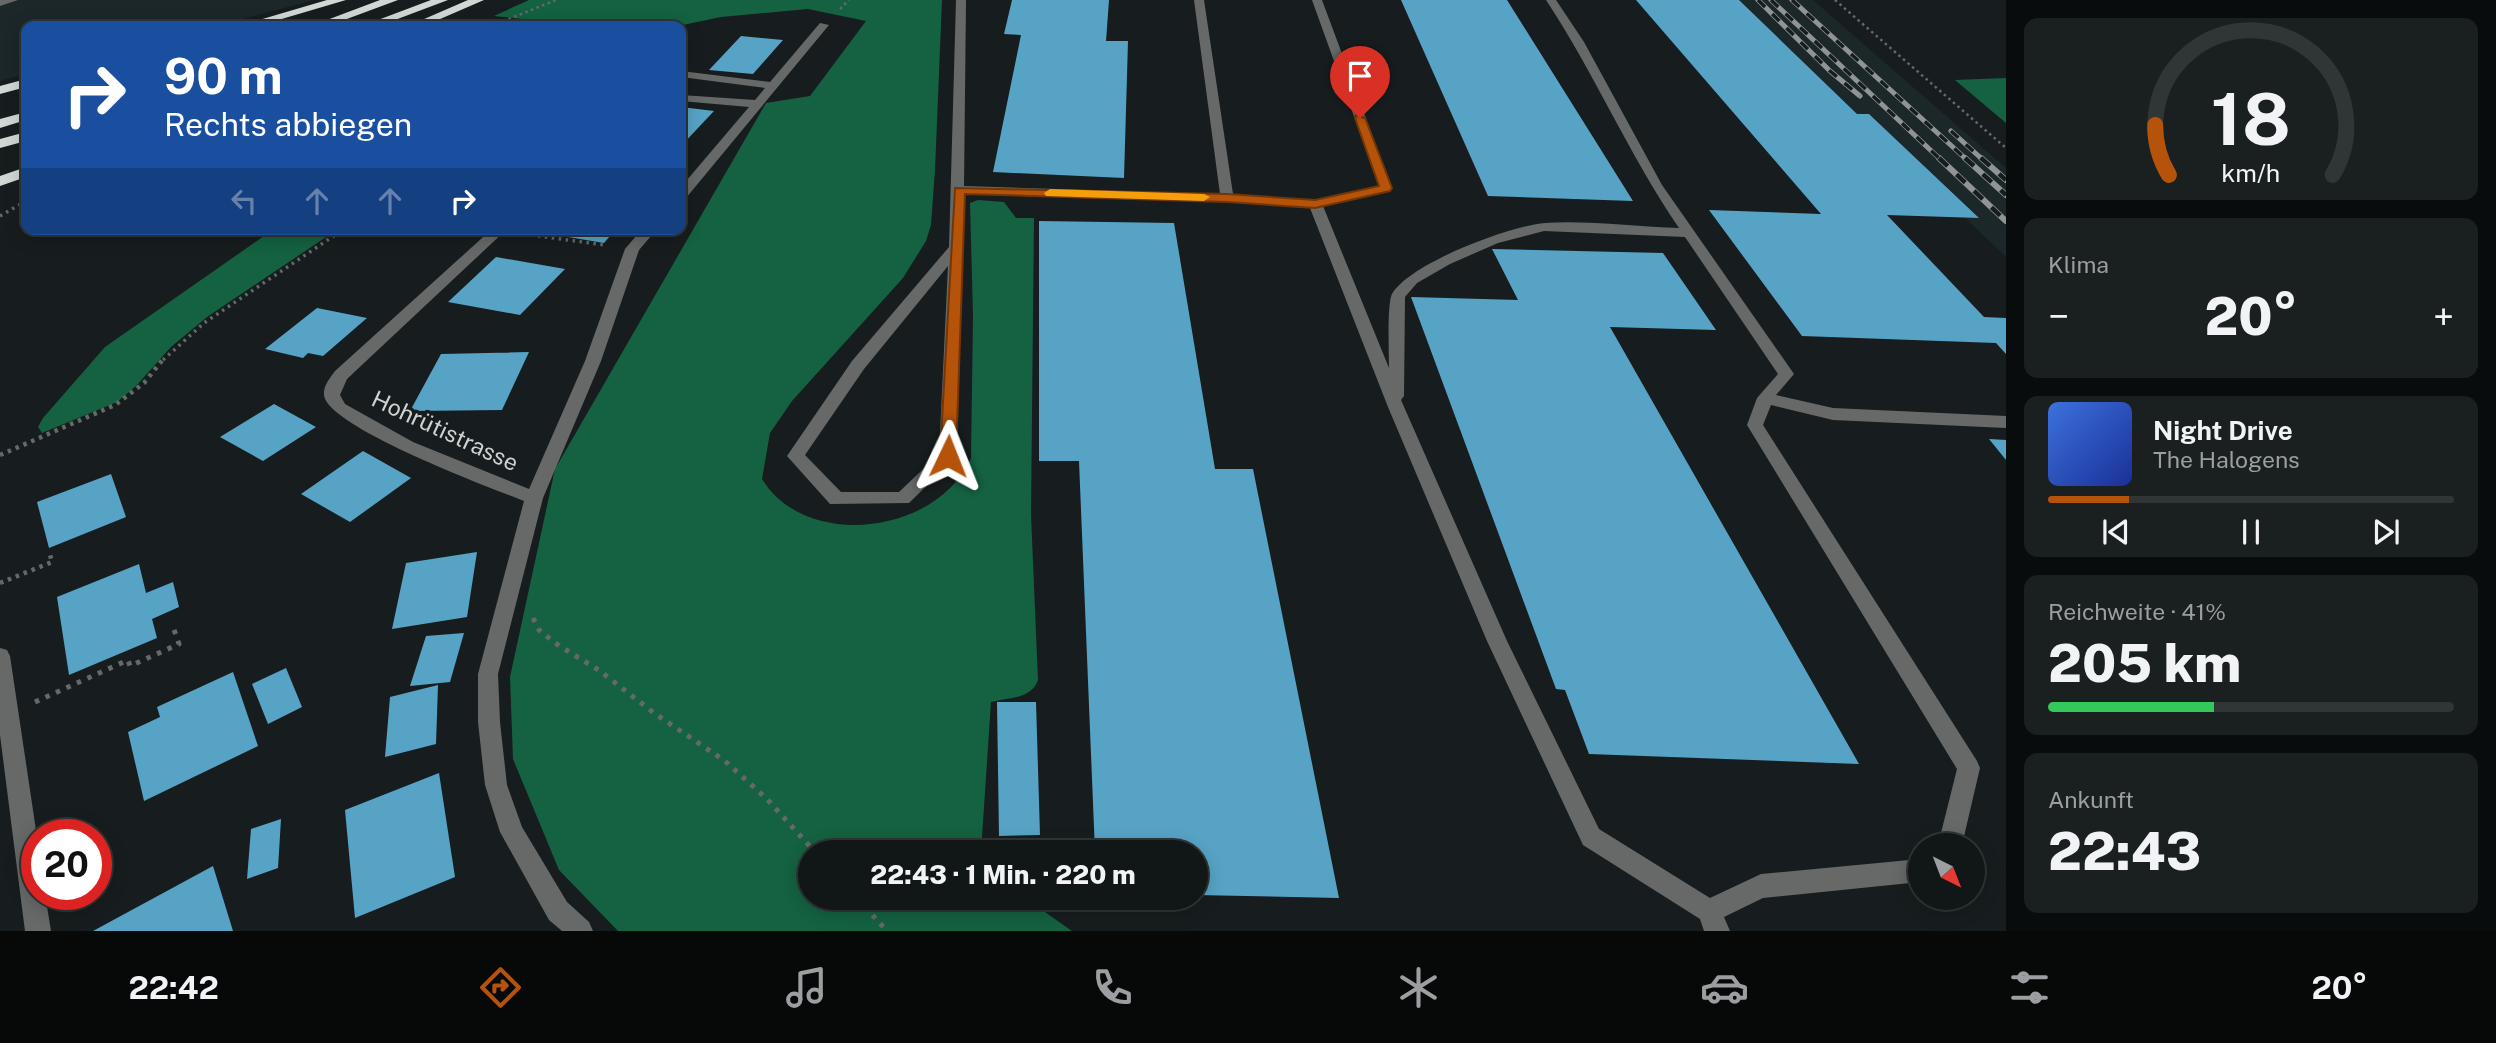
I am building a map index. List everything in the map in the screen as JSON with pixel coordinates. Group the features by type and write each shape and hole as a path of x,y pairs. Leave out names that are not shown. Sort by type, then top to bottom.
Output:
{"highway":[{"path":"263,21 340,0"},
{"path":"331,21 392,0"},
{"path":"382,21 442,0"},
{"path":"426,21 478,0"},
{"path":"0,90 21,84"},
{"path":"0,124 21,118"},
{"path":"0,144 21,138"},
{"path":"0,181 21,174"}],"street":[{"path":"0,3 13,0"},
{"path":"957,247 858,365 796,456 836,499 903,498 948,456 960,190 961,0"},
{"path":"1199,0 1227,198"},
{"path":"960,190 1227,198 1315,204 1386,188 1317,0"},
{"path":"1551,0 1579,42 1656,185 1786,374 1765,398 1755,425 1969,768 1953,833"},
{"path":"686,186 760,104 824,25"},
{"path":"686,75 774,86"},
{"path":"686,98 760,104"},
{"path":"1315,204 1396,407 1497,641 1591,837 1713,921 1761,886 1908,871"},
{"path":"1396,407 1398,296 1412,280 1445,261 1493,240 1544,227 1689,233"},
{"name":"Hohrütistrasse","path":"494,235 341,375 331,389 331,399 339,408 407,446 534,498"},
{"name":"Hohrütistrasse","path":"580,931 558,911 512,832 496,785 489,722 488,674 534,498 593,361 632,249 645,235"},
{"path":"1765,398 1833,414 2006,422"},
{"path":"0,656 38,931"}],"path":[{"path":"504,21 556,0"},
{"path":"1835,0 2006,148"},
{"path":"0,216 21,204"},
{"path":"0,454 115,405 130,395 169,353 204,323 335,235"},
{"path":"534,235 632,249"},
{"path":"0,583 52,562 49,551"},
{"path":"512,576 539,630 725,761 766,799 804,840"},
{"path":"8,713 128,660 130,666 179,644 172,624"},
{"path":"868,910 887,931"}],"shaded area":[{"path":"0,0 314,0 236,21 21,21 21,75 0,81"},
{"path":"1739,0 1813,0 2006,168 2006,257 1965,218 1978,217 1869,114 1857,114"}],"green space":[{"path":"529,0 942,0 935,170 931,225 926,241 903,278 792,401 770,433 762,479 782,502 809,517 839,524 871,524 902,517 931,503 954,484 971,458 973,316 970,203 978,200 1004,202 1016,218 1034,218 1031,515 1038,680 1025,694 991,702 982,840 798,840 798,910 1042,910 1072,931 618,931 559,870 513,759 510,677 555,469 766,103 810,96 866,21 808,9 721,17 686,24 686,21 542,21 494,16"},
{"path":"2006,78 2006,123 1955,80"},
{"path":"265,235 329,235 207,317 171,347 136,386 117,402 42,433 38,427 43,418 105,347"}],"building":[{"path":"1012,0 1109,0 1106,41 1128,41 1124,178 993,172 1021,35 1004,34"},
{"path":"1401,0 1507,0 1633,201 1488,196"},
{"path":"1636,0 1739,0 1857,114 1869,114 1979,218 1887,215 1984,317 2006,318 2006,354 1996,343 1802,336 1709,210 1821,214"},
{"path":"741,36 783,40 753,74 709,70"},
{"path":"686,108 714,111 686,141"},
{"path":"1039,221 1174,223 1215,469 1253,469 1339,898 1208,895 1208,840 1095,840 1079,461 1039,461"},
{"path":"556,235 611,235 604,243"},
{"path":"1492,249 1663,253 1716,330 1610,327 1859,764 1589,754 1565,690 1556,689 1411,297 1518,300"},
{"path":"496,257 565,269 520,315 448,302"},
{"path":"317,308 367,318 323,356 308,353 303,358 265,349"},
{"path":"529,352 502,410 410,411 441,354"},
{"path":"274,404 316,427 263,461 220,437"},
{"path":"1989,439 2006,440 2006,460"},
{"path":"363,451 411,478 350,522 301,494"},
{"path":"111,474 126,517 49,548 37,502"},
{"path":"477,552 467,617 392,629 406,563"},
{"path":"139,564 146,593 173,582 179,607 152,619 157,638 69,675 57,597"},
{"path":"464,633 450,682 410,686 426,636"},
{"path":"286,668 302,707 268,724 252,684"},
{"path":"233,672 258,746 144,801 128,732 160,717 157,707"},
{"path":"438,685 436,744 385,757 390,697"},
{"path":"997,702 1036,702 1040,835 999,836"},
{"path":"439,773 455,877 355,918 345,810"},
{"path":"281,819 278,868 247,879 251,829"},
{"path":"213,866 233,931 93,931"}],"railway":[{"path":"1758,0 1830,71 1860,96"},
{"path":"1771,0 1941,160"},
{"path":"1792,0 1967,160"},
{"path":"1951,131 1983,160"},
{"path":"1939,158 2006,221"},
{"path":"1965,158 2006,195"},
{"path":"1981,158 2006,180"}],"slow traffic":[{"path":"1050,193 1204,197"}],"route":[{"path":"948,456 960,190 1227,198 1315,204 1386,188 1360,118"}]}
